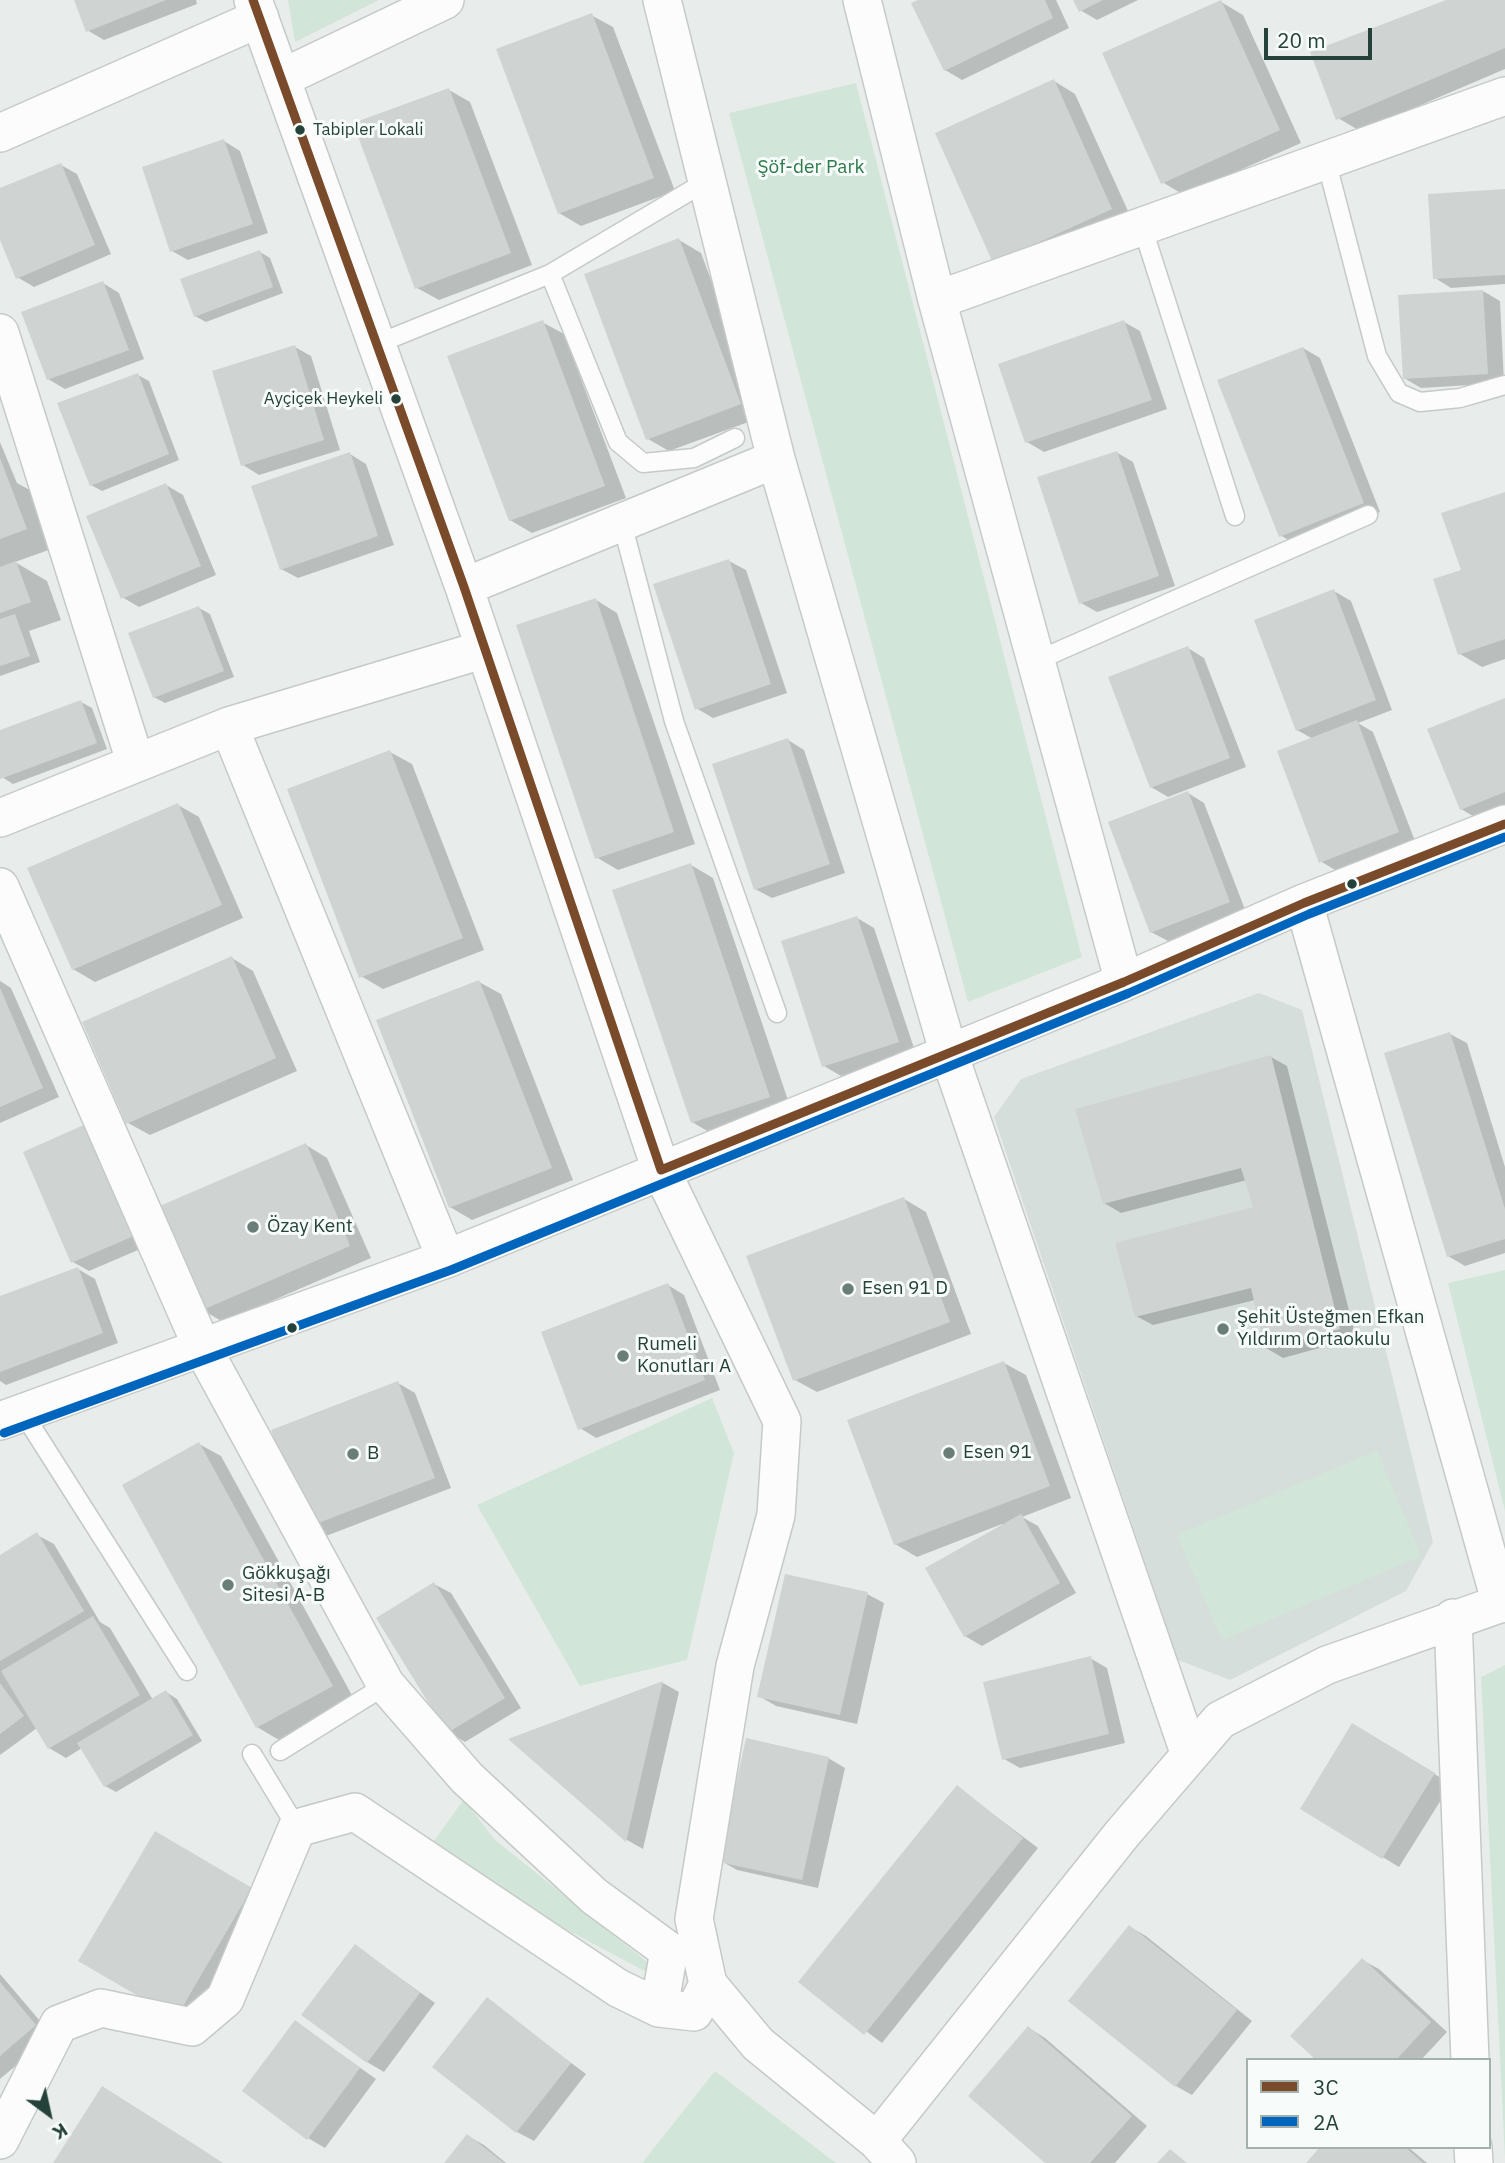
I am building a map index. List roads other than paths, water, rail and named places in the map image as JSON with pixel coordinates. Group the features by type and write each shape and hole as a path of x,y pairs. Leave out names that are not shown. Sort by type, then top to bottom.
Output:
{"street":[{"path":"282,78 445,0"},
{"path":"662,0 776,460 949,1054 1190,1755"},
{"path":"862,0 937,299 1124,982"},
{"path":"0,133 256,9 464,587 661,1170 782,1421 776,1515 735,1666 694,1919 708,1984 758,2044 887,2152 1122,1834 1220,1720 1327,1665 1453,1618 1503,1603 1304,903"},
{"path":"937,299 1505,96"},
{"path":"0,332 135,761"},
{"path":"464,587 776,460"},
{"path":"0,818 135,761 229,726 485,649"},
{"path":"229,726 446,1259"},
{"path":"11,1417 446,1259 1124,982 1304,903 1505,824"},
{"path":"0,887 202,1347 386,1685 467,1778 594,1896 668,1951 659,2008"},
{"path":"1453,1618 1470,2058"},
{"path":"0,2140 59,2025 101,2008 192,2027 225,1998 297,1828 355,1812 618,1988 659,2008 694,2012 708,1984"}],"lane":[{"path":"1326,160 1377,356 1399,393 1420,402 1460,398 1505,385"},
{"path":"377,344 550,274 707,181"},
{"path":"1142,226 1235,516"},
{"path":"550,274 618,442 643,463 694,458 735,438"},
{"path":"1036,661 1368,516"},
{"path":"622,523 674,721 777,1013"},
{"path":"11,1417 187,1671"},
{"path":"280,1751 386,1685"},
{"path":"252,1754 297,1828"}],"place":[{"name":"Tabipler Lokali","path":"300,130"},
{"name":"Ayçiçek Heykeli","path":"396,399"},
{"name":"Özay Kent","path":"253,1227"},
{"name":"Esen 91 D","path":"848,1289"},
{"name":"Şehit Üsteğmen Efkan Yıldırım Ortaokulu","path":"1223,1329"},
{"name":"Rumeli Konutları A","path":"623,1356"},
{"name":"Esen 91","path":"949,1453"},
{"name":"B","path":"353,1454"},
{"name":"Gökkuşağı Sitesi A-B","path":"228,1585"}],"park label":[{"name":"Şöf-der Park","path":"811,168"}]}
